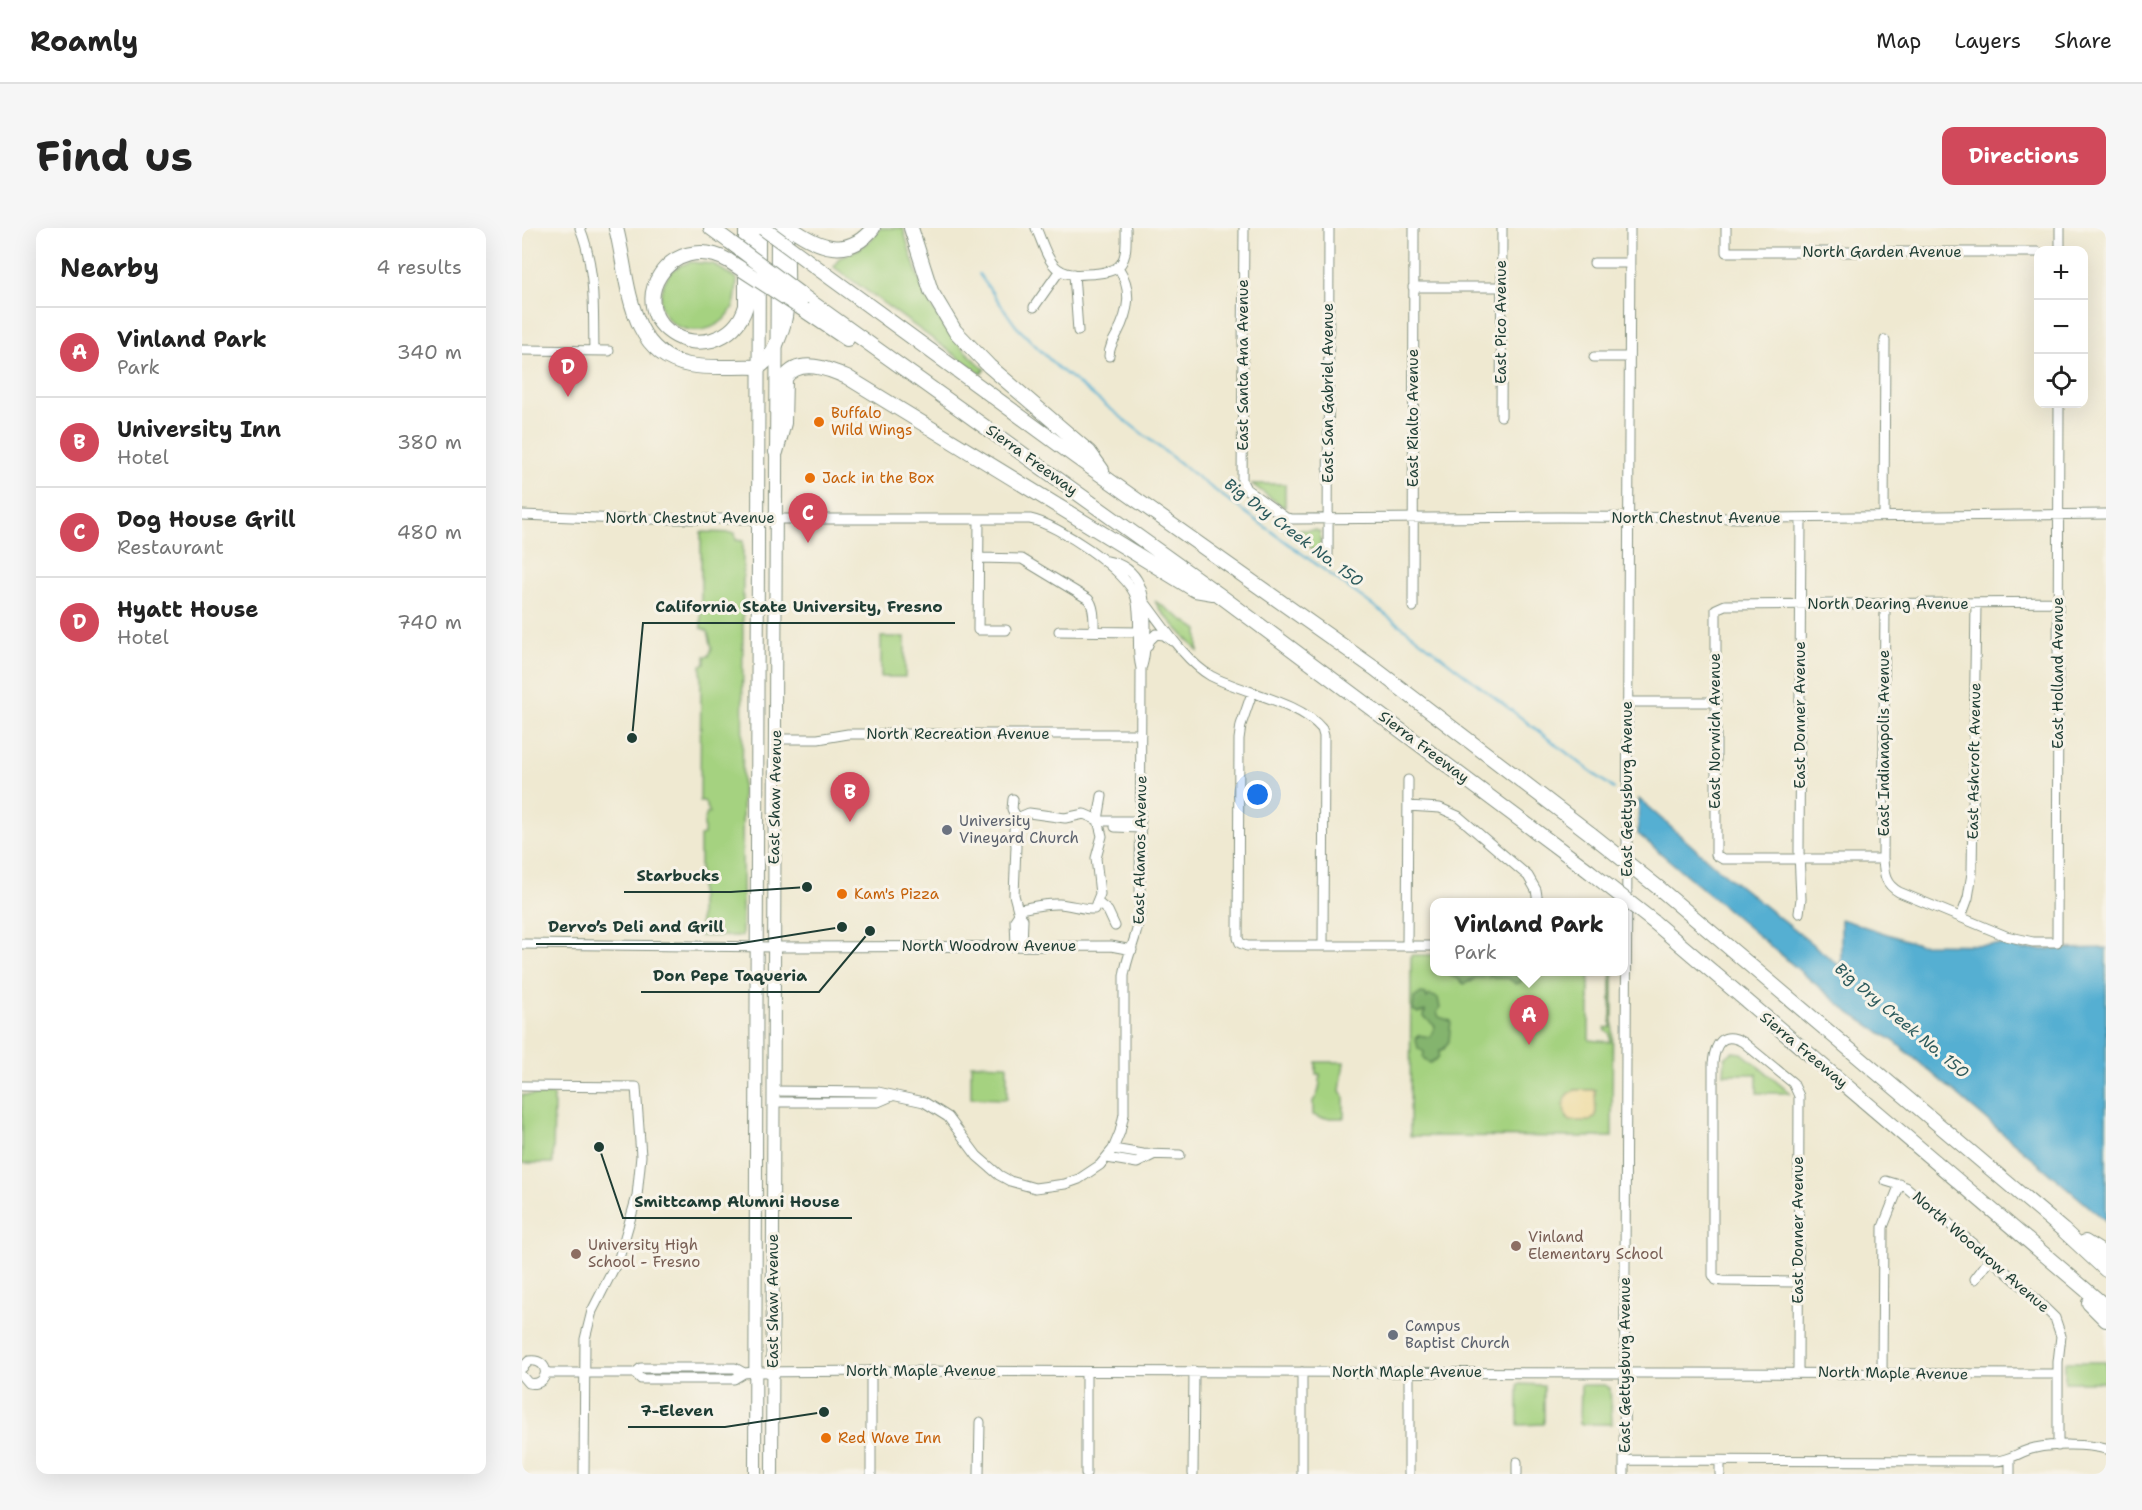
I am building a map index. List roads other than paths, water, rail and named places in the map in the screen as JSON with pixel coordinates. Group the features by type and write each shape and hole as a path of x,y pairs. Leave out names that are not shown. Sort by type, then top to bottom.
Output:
{"highway":[{"path":"616,228 636,316 641,331 652,345 666,357 690,365 758,367 764,365 769,358 777,342 786,311 788,228 821,245 840,247 861,240 873,228"},
{"name":"Sierra Freeway","path":"711,228 804,303 889,358 1218,594 1623,898"},
{"path":"746,228 746,301 740,321 725,334 703,341 684,339 667,329 657,316 653,300 656,280 663,267 674,258 691,251 714,254 729,261 804,303"},
{"name":"Sierra Freeway","path":"761,228 1374,668 1591,834 1660,889 2063,1230 2106,1270"},
{"path":"911,228 930,291 954,331 989,366 1089,452 1109,479"},
{"path":"776,452 784,423 785,378 789,371 800,367 830,370 847,377 1196,590 1218,594"},
{"name":"Sierra Freeway","path":"1628,902 2106,1307"},
{"path":"2063,1230 2106,1255"},
{"path":"2070,1277 2083,1296 2106,1320"}],"main road":[{"name":"East Shaw Avenue","path":"755,1474 750,1372 756,946 758,367 761,228"},
{"name":"East Shaw Avenue","path":"772,1474 777,228"}],"street":[{"path":"580,228 587,246 593,276 594,351"},
{"path":"1036,228 1050,260 1060,270 1074,274 1105,274 1119,267 1125,255 1126,228"},
{"name":"East Santa Ana Avenue","path":"1244,228 1242,481 1246,489 1286,518"},
{"name":"East San Gabriel Avenue","path":"1328,557 1329,228"},
{"name":"East Rialto Avenue","path":"1413,228 1413,608"},
{"name":"East Pico Avenue","path":"1501,416 1502,228"},
{"name":"East Gettysburg Avenue","path":"1625,898 1630,228"},
{"name":"North Garden Avenue","path":"1726,228 1726,252 2034,252"},
{"path":"2060,228 2060,246"},
{"path":"1594,263 1629,264"},
{"path":"1109,356 1109,350 1126,317 1125,278 1119,267"},
{"path":"1034,307 1060,270"},
{"path":"1074,274 1078,331"},
{"path":"1413,287 1501,287"},
{"path":"1884,515 1885,340"},
{"path":"522,350 609,351"},
{"path":"1594,357 1629,357"},
{"name":"East Holland Avenue","path":"1962,917 2019,940 2057,942 2059,408"},
{"name":"North Chestnut Avenue","path":"1286,518 1801,518 1884,515 2106,514"},
{"name":"North Chestnut Avenue","path":"522,516 622,519 1026,519 1038,521 1107,561"},
{"name":"East Donner Avenue","path":"1799,913 1801,899 1801,518"},
{"path":"979,519 978,630 1006,630"},
{"path":"979,558 1022,559 1088,599 1093,608 1094,631"},
{"path":"1107,561 1119,563 1133,574 1141,588 1146,604 1145,655"},
{"path":"1107,561 1134,591 1137,603 1138,656 1141,668"},
{"name":"North Dearing Avenue","path":"1719,606 2058,602"},
{"path":"1146,604 1176,644"},
{"name":"East Indianapolis Avenue","path":"1885,604 1884,872 1887,882 1899,892 1962,917"},
{"name":"East Ashcroft Avenue","path":"1962,917 1972,873 1976,604"},
{"name":"East Norwich Avenue","path":"1719,606 1716,612 1714,850 1717,857 1723,859 1800,859"},
{"path":"1059,631 1138,632"},
{"path":"1141,668 1149,641 1156,634 1165,636 1206,672 1252,693 1293,707 1322,730 1323,946"},
{"name":"East Alamos Avenue","path":"773,1096 878,1102 892,1096 917,1100 940,1111 956,1126 986,1165 999,1176 1023,1186 1045,1188 1065,1184 1092,1172 1107,1158 1118,1138 1124,1107 1124,976 1138,934 1140,913 1141,668"},
{"path":"1252,693 1239,734 1238,938 1241,944 1247,946 1430,946"},
{"path":"1627,702 1716,702"},
{"name":"North Recreation Avenue","path":"776,739 818,739 848,734 1141,734"},
{"path":"1407,946 1408,780"},
{"path":"1019,911 1047,904 1094,909 1100,894 1096,858 1102,836 1099,824 1102,796"},
{"path":"1013,799 1012,809 1017,818 1014,830 1016,846 1014,895 1019,911 1016,920 1019,946"},
{"path":"1408,806 1440,808 1458,816 1528,876 1536,890 1537,898"},
{"path":"1017,818 1029,813 1065,818 1084,814 1099,824 1141,825"},
{"path":"1800,859 1883,859"},
{"path":"1097,902 1108,911 1115,926"},
{"name":"North Woodrow Avenue","path":"522,944 774,947 1111,946 1132,950"},
{"name":"East Gettysburg Avenue","path":"1624,1474 1625,976"},
{"name":"East Donner Avenue","path":"1798,1282 1716,1280 1713,1275 1713,1063 1715,1050 1723,1039 1733,1038 1743,1042 1794,1083 1797,1089 1798,1282 1798,1372"},
{"path":"522,1086 636,1087 641,1156 637,1196 619,1258 588,1323 585,1339 584,1474"},
{"path":"1113,1149 1180,1155"},
{"path":"1107,1158 1137,1163 1154,1154"},
{"name":"North Woodrow Avenue","path":"1886,1181 1906,1187 2020,1284 2055,1318 2061,1336 2058,1374"},
{"path":"1882,1374 1883,1227 1900,1184"},
{"path":"1975,1279 1990,1259"},
{"path":"522,1368 529,1361 537,1360 544,1365 546,1373 543,1380 536,1384 528,1383 522,1376"},
{"path":"870,1474 871,1371"},
{"name":"North Maple Avenue","path":"546,1373 635,1373 641,1379 734,1379 750,1372 871,1371 2058,1374"},
{"path":"1193,1474 1194,1371"},
{"path":"1086,1372 1086,1474"},
{"path":"1302,1372 1302,1474"},
{"path":"1409,1372 1409,1474"},
{"path":"2058,1374 2058,1446"},
{"path":"979,1474 980,1422"},
{"path":"1624,1460 1995,1461 2010,1459 2033,1448 2094,1446 2106,1449"},
{"path":"2010,1459 2010,1474"},
{"path":"1720,1461 1720,1474"},
{"path":"1517,1462 1517,1474"}],"water":[{"path":"1639,799 1716,867 1841,967 1841,919 1918,944 2002,945 2023,950 2106,948 2106,1221 1894,1041 1851,1014 1638,834"}],"waterway":[{"name":"Big Dry Creek No. 150","path":"979,274 1016,326 1057,367 1205,483 1412,634 1614,789"}],"place":[{"name":"Hyatt House","path":"568,397"},
{"name":"Buffalo Wild Wings","path":"819,422"},
{"name":"Jack in the Box","path":"810,478"},
{"name":"Dog House Grill","path":"808,543"},
{"name":"California State University, Fresno","path":"632,738"},
{"name":"University Inn","path":"850,822"},
{"name":"University Vineyard Church","path":"947,830"},
{"name":"Starbucks","path":"807,887"},
{"name":"Kam's Pizza","path":"842,894"},
{"name":"Dervo’s Deli and Grill","path":"842,927"},
{"name":"Don Pepe Taqueria","path":"870,931"},
{"name":"Vinland Park","path":"1529,1045"},
{"name":"Smittcamp Alumni House","path":"599,1147"},
{"name":"Vinland Elementary School","path":"1516,1246"},
{"name":"University High School - Fresno","path":"576,1254"},
{"name":"Campus Baptist Church","path":"1393,1335"},
{"name":"7-Eleven","path":"824,1412"},
{"name":"Red Wave Inn","path":"826,1438"}]}
